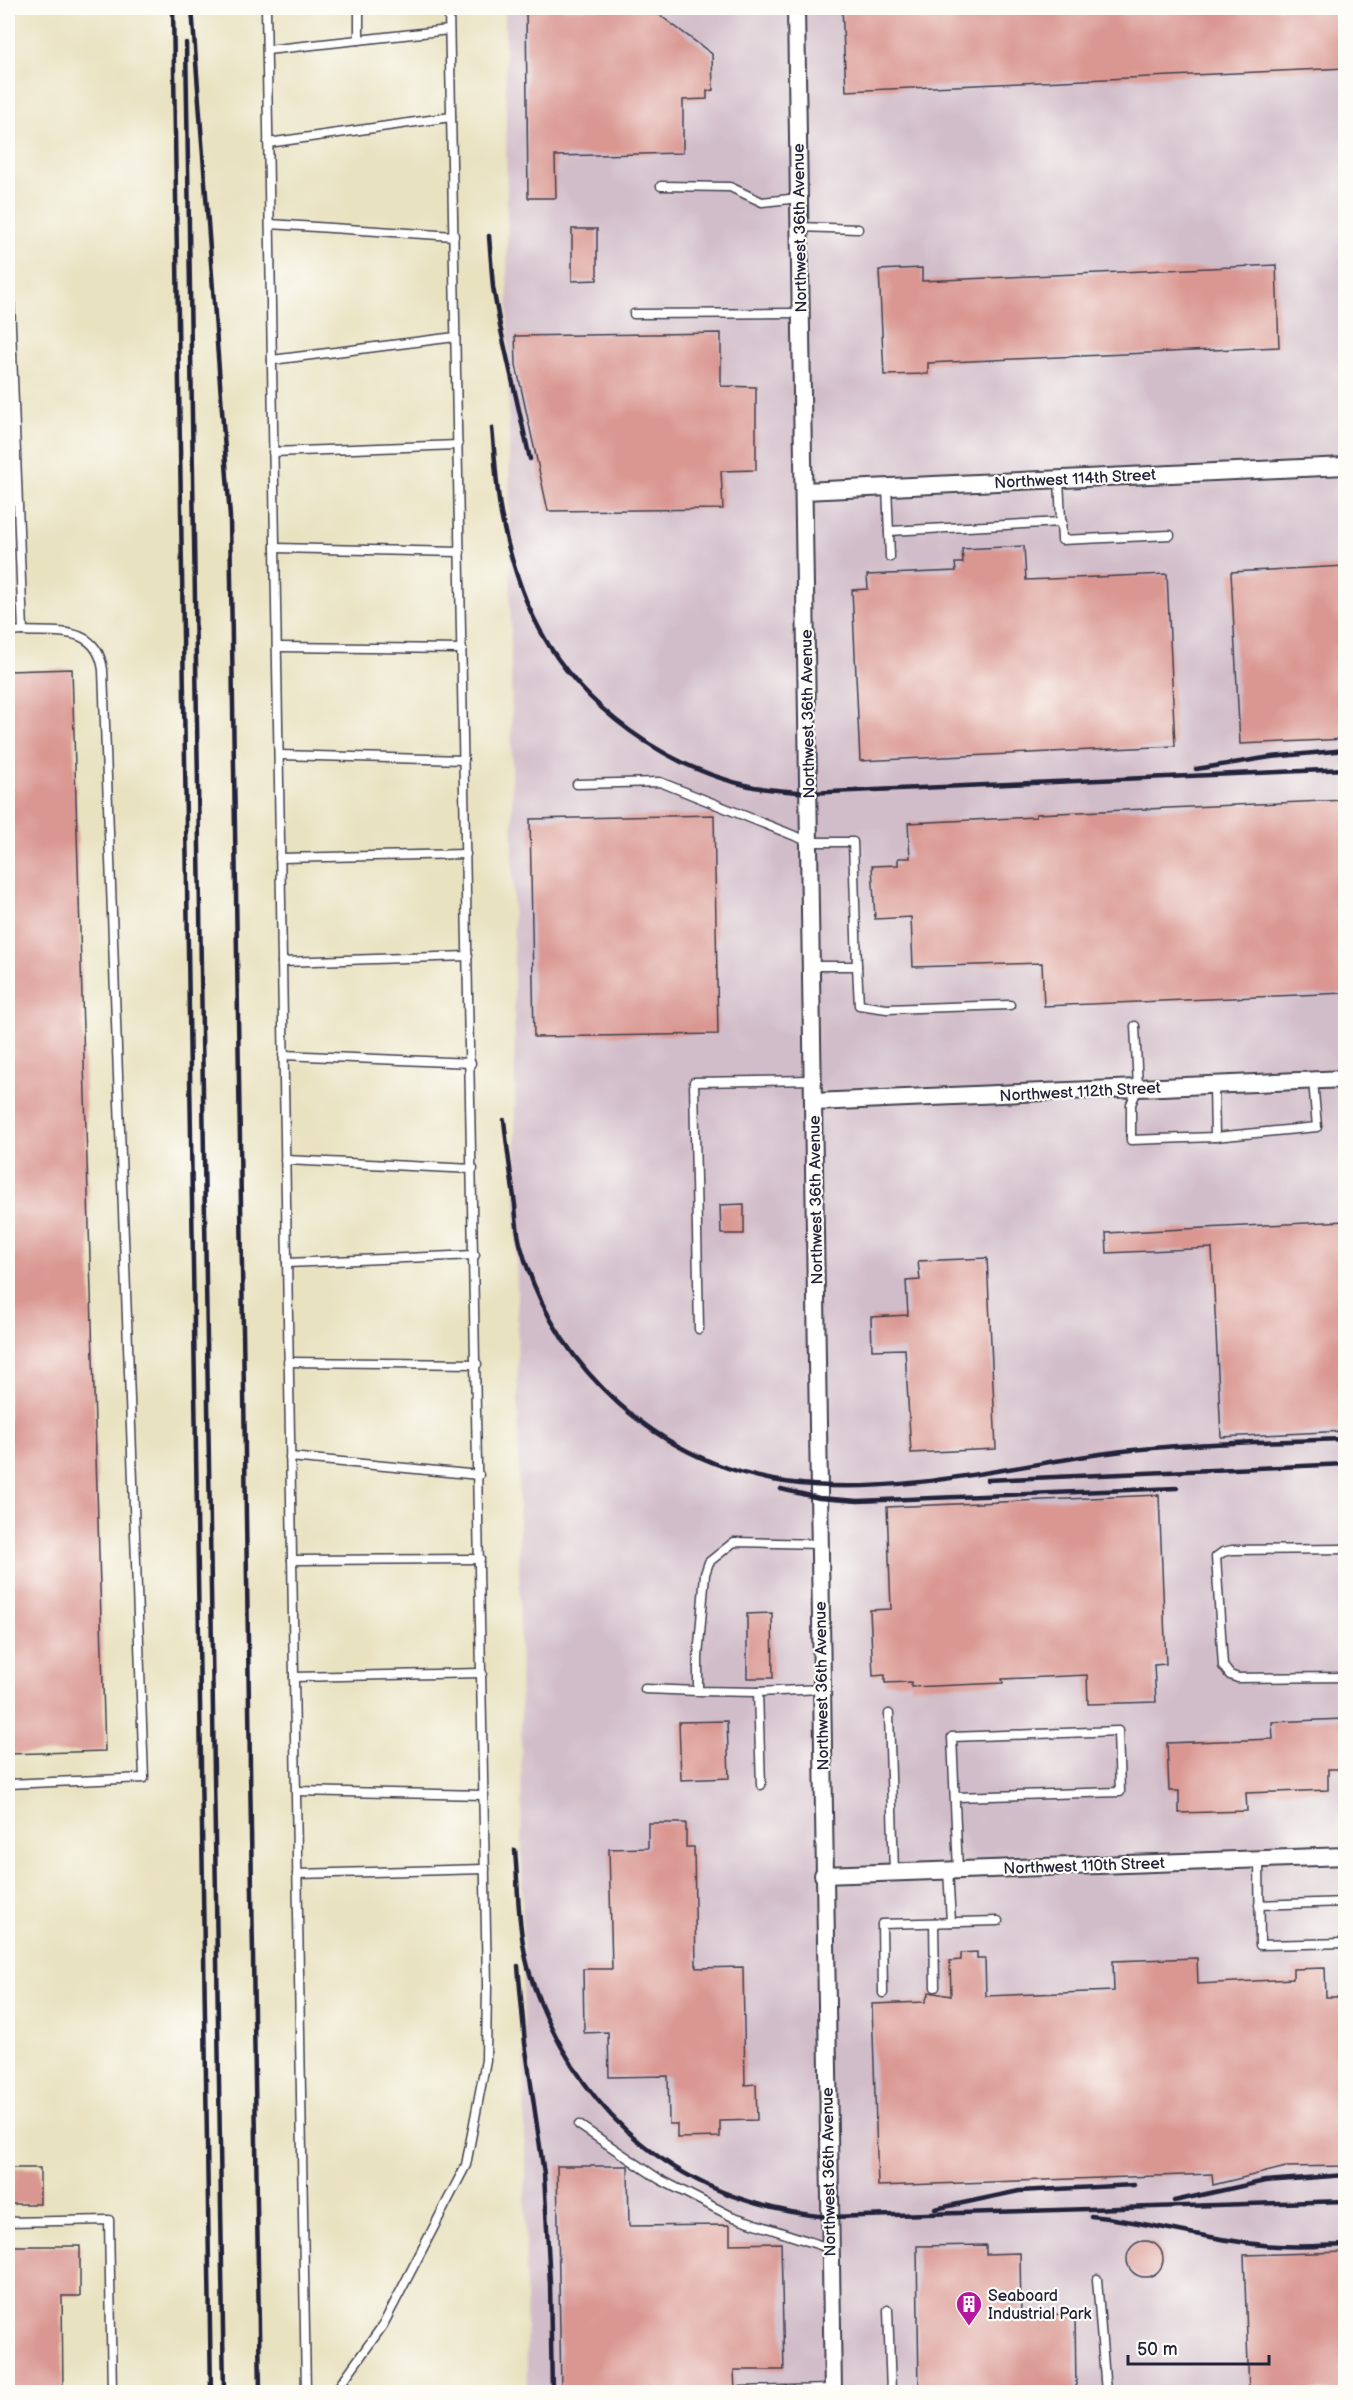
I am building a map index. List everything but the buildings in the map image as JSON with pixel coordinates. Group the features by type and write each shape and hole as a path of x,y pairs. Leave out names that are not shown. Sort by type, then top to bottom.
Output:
{"street":[{"name":"Northwest 36th Avenue","path":"796,8 814,1080 823,1875 832,2391"},
{"name":"Northwest 114th Street","path":"804,491 1346,466"},
{"name":"Northwest 112th Street","path":"814,1102 1346,1079"},
{"name":"Northwest 110th Street","path":"823,1875 1346,1856"}],"lane":[{"path":"266,8 306,2392"},
{"path":"359,8 359,40"},
{"path":"335,2392 383,2325 466,2165 486,2060 487,1985 477,1364 449,8"},
{"path":"267,50 449,30"},
{"path":"268,143 451,117"},
{"path":"661,186 730,187 762,202 799,198"},
{"path":"270,224 453,236"},
{"path":"799,227 858,229"},
{"path":"8,252 23,631"},
{"path":"634,314 801,313"},
{"path":"272,360 455,337"},
{"path":"273,452 458,445"},
{"path":"1059,479 1062,540 1170,536"},
{"path":"887,487 890,557"},
{"path":"889,531 1062,522"},
{"path":"275,548 460,552"},
{"path":"8,632 80,635 89,641 102,659 144,1779 8,1784"},
{"path":"277,647 462,649"},
{"path":"279,755 464,760"},
{"path":"577,784 660,782 810,842 853,842 859,1005 887,1009 1010,1005"},
{"path":"280,858 466,854"},
{"path":"282,963 468,956"},
{"path":"812,966 857,966"},
{"path":"1135,1026 1138,1088 1131,1104 1131,1140 1215,1137 1317,1127 1313,1080"},
{"path":"283,1055 471,1063"},
{"path":"699,1329 694,1082 814,1080"},
{"path":"1214,1084 1215,1137"},
{"path":"285,1160 473,1169"},
{"path":"287,1263 475,1255"},
{"path":"288,1362 477,1364"},
{"path":"290,1457 479,1475"},
{"path":"698,1691 698,1657 705,1574 709,1562 734,1542 819,1544"},
{"path":"1346,1549 1232,1550 1216,1557 1223,1666 1230,1675 1238,1678 1346,1677"},
{"path":"292,1560 480,1559"},
{"path":"294,1677 482,1673"},
{"path":"645,1689 758,1692 821,1689"},
{"path":"758,1692 761,1785"},
{"path":"889,1714 894,1872"},
{"path":"951,1922 955,1797 952,1737 1118,1731 1120,1792 955,1797"},
{"path":"296,1791 484,1795"},
{"path":"1259,1859 1260,1945 1346,1943"},
{"path":"297,1874 485,1869"},
{"path":"1259,1905 1346,1902"},
{"path":"883,1993 882,1924 998,1922"},
{"path":"934,1923 935,1987"},
{"path":"579,2125 659,2179 731,2216 829,2248"},
{"path":"8,2222 109,2220 112,2392"},
{"path":"1097,2279 1106,2392"},
{"path":"888,2310 891,2392"},
{"path":"741,2391 832,2391"}],"shaded area":[{"path":"505,8 1345,8 1345,2392 527,2392"}],"railway":[{"path":"173,8 211,2392"},
{"path":"192,8 230,517 260,2392"},
{"path":"186,43 224,2392"},
{"path":"489,236 493,287 500,326 530,459"},
{"path":"492,428 504,528 522,589 540,630 579,685 603,709 630,731 690,766 754,787 808,793 1346,769"},
{"path":"1196,769 1271,757 1346,750"},
{"path":"504,1120 520,1242 537,1292 558,1333 586,1370 619,1404 674,1444 731,1469 790,1483 850,1486 911,1483 1161,1447 1346,1439"},
{"path":"987,1480 1346,1464"},
{"path":"781,1489 819,1498 858,1501 1177,1488"},
{"path":"515,1850 520,1919 526,1959 541,2005 562,2048 585,2084 611,2116 673,2167 709,2186 746,2201 787,2211 829,2217 1346,2201"},
{"path":"518,1966 525,2043 544,2174 550,2283 552,2392"},
{"path":"1174,2201 1265,2181 1346,2175"},
{"path":"935,2209 1019,2191 1134,2185"},
{"path":"1091,2216 1263,2245 1294,2247 1346,2245"}],"place":[{"name":"Seaboard Industrial Park","path":"969,2327"}]}
